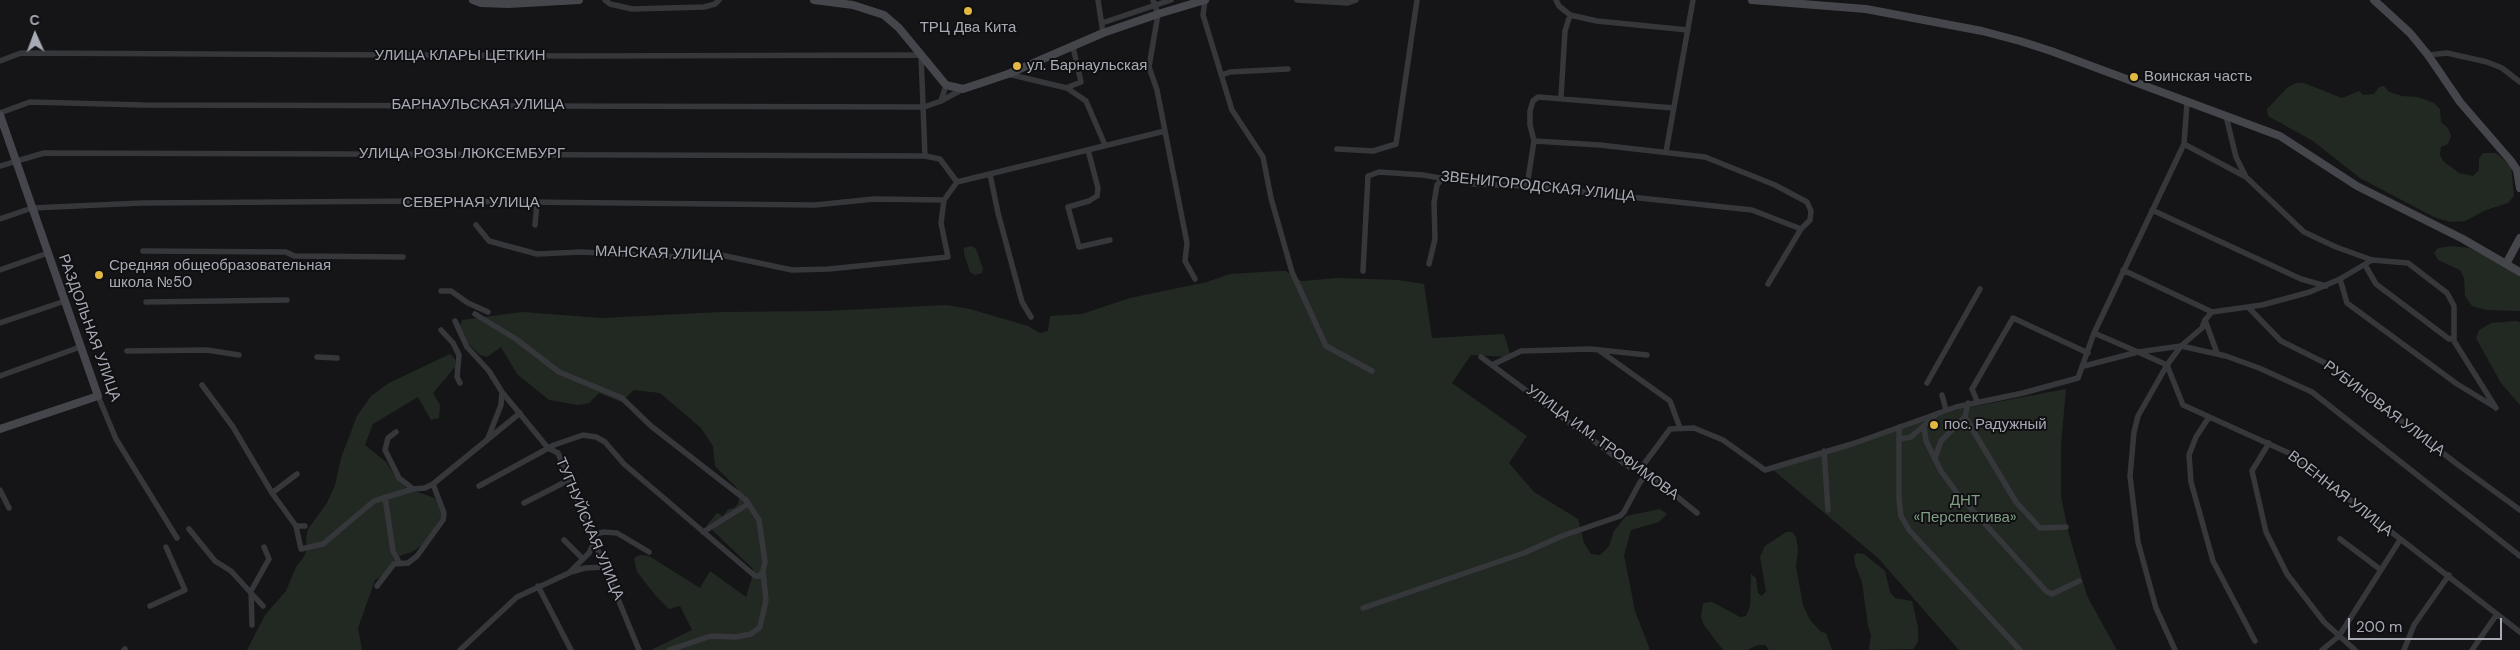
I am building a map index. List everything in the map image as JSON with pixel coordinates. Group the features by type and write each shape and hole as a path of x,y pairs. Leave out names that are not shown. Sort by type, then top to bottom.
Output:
{"street":[{"path":"500,0 508,4"},
{"path":"480,1 508,4 579,0"},
{"path":"605,0 610,4 632,8 704,7 715,4 718,0"},
{"path":"814,0 853,5 884,15 899,28 946,85 963,89 1008,74 1104,33 1205,0 1203,15 1232,110 1263,157 1271,198 1292,272 1326,346 1372,371"},
{"path":"1098,0 1104,33"},
{"path":"1102,23 1154,2 1171,0"},
{"path":"1297,0 1348,3 1356,0"},
{"path":"1337,149 1373,151 1396,144 1418,0"},
{"path":"1556,0 1558,6 1570,15 1597,21 1688,30"},
{"path":"1666,152 1693,0"},
{"path":"1752,0 1866,10 2011,38 2085,63 2280,136 2357,186 2463,240 2520,272"},
{"path":"2374,0 2410,33 2428,55 2460,102 2511,161 2517,170 2520,188"},
{"path":"1154,2 1158,14 1149,67 1157,90 1186,243 1185,261 1195,279"},
{"path":"1561,97 1566,31 1570,15"},
{"path":"1066,88 1081,82 1073,47"},
{"name":"УЛИЦА КЛАРЫ ЦЕТКИН","path":"0,61 21,53 561,56 921,55"},
{"path":"2428,55 2446,53 2487,62 2502,68 2520,82"},
{"path":"921,55 926,156 940,159 957,182"},
{"path":"1222,76 1230,72 1288,69"},
{"path":"1008,74 1066,88 1086,101 1105,145"},
{"path":"941,101 946,85"},
{"name":"БАРНАУЛЬСКАЯ УЛИЦА","path":"0,114 30,102 143,105 924,107 941,101 963,89"},
{"path":"1527,186 1534,141 1530,125 1533,101 1544,96 1674,108"},
{"path":"1641,468 1670,429 1694,428 1723,440 1765,470 1968,403 2066,383 2078,378 2084,366 2094,333 2184,144 2187,102"},
{"name":"РАЗДОЛЬНАЯ УЛИЦА","path":"0,114 98,396 116,439 177,538"},
{"path":"2226,116 2236,157 2246,177"},
{"path":"944,200 957,182 1165,130"},
{"path":"1534,141 1705,157 1775,184 1807,202 1811,211 1810,220 1800,229 1768,284"},
{"path":"2184,144 2246,177 2304,232 2317,239 2372,260 2408,263 2447,293 2454,306 2454,338 2496,408 2457,384 2347,302 2340,279"},
{"path":"1088,150 1098,188 1097,196 1089,201 1068,207 1079,247 1110,240"},
{"name":"УЛИЦА РОЗЫ ЛЮКСЕМБУРГ","path":"0,166 44,153 926,156"},
{"name":"ЗВЕНИГОРОДСКАЯ УЛИЦА","path":"1363,272 1368,176 1379,172 1443,178 1474,184 1527,186 1752,210 1800,229"},
{"path":"990,174 998,213 1022,302 1031,317"},
{"path":"1429,264 1436,239 1434,203 1437,185 1443,178"},
{"name":"СЕВЕРНАЯ УЛИЦА","path":"0,219 32,208 151,203 424,201 806,205 874,199 944,200"},
{"name":"МАНСКАЯ УЛИЦА","path":"476,224 489,241 537,254 581,252 679,257 721,255 792,270 829,269 948,257 941,224 944,200"},
{"path":"535,225 537,203"},
{"path":"2152,210 2301,279 2326,286"},
{"path":"2506,264 2520,238"},
{"path":"143,251 286,252 294,256 403,257"},
{"path":"0,270 48,253"},
{"path":"2123,270 2212,312 2249,308 2326,286 2372,260"},
{"path":"2365,265 2376,284 2449,339 2454,338"},
{"path":"1927,383 1980,289"},
{"path":"441,291 452,292 468,303 488,312"},
{"path":"146,302 287,300"},
{"path":"0,323 65,301"},
{"name":"РУБИНОВАЯ УЛИЦА","path":"2249,308 2280,341 2329,364 2457,464 2520,510"},
{"path":"2175,650 2156,608 2138,542 2130,476 2134,432 2138,416 2167,364 2182,346 2202,328 2205,320 2212,312"},
{"path":"475,314 516,339 559,372 622,398 651,426 748,504 758,520 766,562 760,576 755,576 624,464 605,442 596,437 583,435 548,448 478,486"},
{"path":"1977,401 1972,389 2013,318 2088,353"},
{"path":"2205,320 2217,354"},
{"name":"ТУГНУЙСКАЯ УЛИЦА","path":"454,321 467,347 489,371 502,392 548,448 558,453 639,650"},
{"path":"442,330 453,343 459,356 457,377 460,383"},
{"path":"2094,333 2167,364"},
{"path":"453,343 473,354"},
{"path":"2084,366 2138,352 2182,346 2217,354 2259,368 2312,392 2520,556"},
{"path":"0,376 80,348"},
{"path":"127,351 208,350 239,355"},
{"path":"1492,365 1521,351 1598,350 1647,355"},
{"path":"1598,350 1670,401 1680,428"},
{"path":"317,357 337,358"},
{"name":"УЛИЦА И.М. ТРОФИМОВА","path":"1482,357 1629,467 1641,468 1647,472 1696,513"},
{"name":"ВОЕННАЯ УЛИЦА","path":"2167,364 2183,404 2291,454 2520,632"},
{"path":"202,384 233,427 272,493 296,526 301,549 318,546 331,538 366,506 413,488 425,488 433,484 520,414"},
{"path":"488,440 501,405 502,392"},
{"path":"1942,395 1943,411"},
{"path":"0,428 98,396"},
{"path":"1935,458 1941,442 1965,417 1968,403"},
{"path":"1899,439 1911,437 1943,411"},
{"path":"1965,417 2016,502 2040,528 2066,527"},
{"path":"2209,417 2196,437 2189,455 2191,482 2213,560 2255,641"},
{"path":"1899,427 1899,499 1901,516 1909,530 2020,650"},
{"path":"1924,427 1926,441 1941,471 1958,493 2047,592 2052,594 2079,581"},
{"path":"396,432 388,438 385,450 399,478 413,488"},
{"path":"2269,443 2252,471 2266,532 2288,574 2324,622 2355,650"},
{"path":"1824,451 1828,510"},
{"path":"1363,608 1524,553 1562,536 1620,516 1647,472"},
{"path":"272,493 297,474"},
{"path":"524,503 569,480"},
{"path":"378,586 394,564 399,562 408,563 417,556 443,520 444,513 433,484"},
{"path":"0,490 9,508"},
{"path":"385,498 393,551 399,562"},
{"path":"703,532 748,504"},
{"path":"296,526 305,526"},
{"path":"188,529 216,561 231,571 263,606"},
{"path":"591,535 604,532 617,533 649,552"},
{"path":"2340,539 2381,570"},
{"path":"564,540 583,559"},
{"path":"2322,650 2340,636 2400,540"},
{"path":"569,573 583,559 594,543"},
{"path":"150,606 185,590 166,547"},
{"path":"252,625 251,591 270,559 264,547"},
{"path":"460,650 517,596 584,568 605,567"},
{"path":"669,650 711,636 736,637 751,634 760,627 766,600 763,571"},
{"path":"2404,650 2414,625 2449,576"},
{"path":"538,586 571,650"},
{"path":"2472,650 2497,614"}],"green space":[{"path":"2296,83 2304,83 2342,98 2359,91 2363,95 2374,94 2379,87 2384,86 2389,92 2402,96 2418,97 2434,103 2440,109 2441,122 2448,128 2451,136 2448,144 2441,147 2440,155 2443,161 2459,173 2473,176 2479,170 2479,158 2483,153 2496,153 2511,166 2514,196 2508,203 2486,210 2465,221 2450,222 2434,217 2360,178 2313,141 2268,116 2267,109 2288,87"},
{"path":"971,246 976,249 983,269 982,273 975,275 970,272 964,253 964,248"},
{"path":"2453,246 2470,248 2520,276 2520,311 2486,310 2472,306 2465,296 2464,278 2460,270 2438,260 2434,253 2438,248"},
{"path":"1286,271 1294,278 1302,281 1338,278 1398,280 1424,284 1432,338 1504,334 1511,357 1471,355 1452,383 1527,436 1509,463 1534,492 1578,519 1584,543 1591,554 1600,555 1609,546 1614,531 1626,516 1660,509 1667,514 1659,522 1631,530 1624,555 1635,611 1650,650 651,650 692,630 680,606 669,609 656,596 637,572 634,558 640,555 649,556 700,588 710,571 746,597 752,578 753,569 707,525 717,513 723,516 728,509 734,508 738,504 739,497 737,488 715,466 713,446 701,428 660,393 634,390 621,402 599,393 589,403 578,405 549,400 517,374 501,347 487,357 480,355 468,343 460,325 462,320 522,312 602,318 946,305 970,309 1028,326 1040,333 1048,331 1050,316 1082,314 1130,298 1207,282 1230,274"},
{"path":"2520,322 2520,405 2501,383 2476,338 2479,330 2491,323"},
{"path":"450,354 455,359 456,366 433,393 440,405 439,418 431,420 418,397 373,424 365,445 386,462 397,479 406,488 435,498 442,513 438,523 422,545 412,552 399,556 382,576 375,580 358,628 362,650 247,650 265,615 286,591 296,567 304,557 307,549 306,538 308,529 327,503 335,485 341,458 357,416 371,396 389,383"},
{"name":"ДНТ «Перспектива»","path":"2066,389 2061,445 2061,496 2068,531 2087,596 2117,650 1959,650 1878,558 1772,469 1960,409"},
{"path":"1786,532 1792,532 1796,537 1798,549 1796,567 1803,605 1810,620 1821,632 1826,633 1832,650 1769,650 1765,645 1758,645 1747,650 1723,650 1704,625 1701,617 1703,603 1712,602 1740,617 1746,616 1750,606 1751,574 1756,578 1758,593 1762,596 1766,591 1760,557 1765,546"},
{"path":"1857,553 1864,554 1885,571 1890,592 1895,598 1912,601 1918,627 1918,642 1913,649 1869,650 1871,635 1862,582 1855,564 1854,556"}],"place":[{"name":"ТРЦ Два Кита","path":"968,11"},
{"name":"ул. Барнаульская","path":"1017,66"},
{"name":"Воинская часть","path":"2134,77"},
{"name":"Средняя общеобразовательная школа №50","path":"99,275"},
{"name":"пос. Радужный","path":"1934,425"}]}
